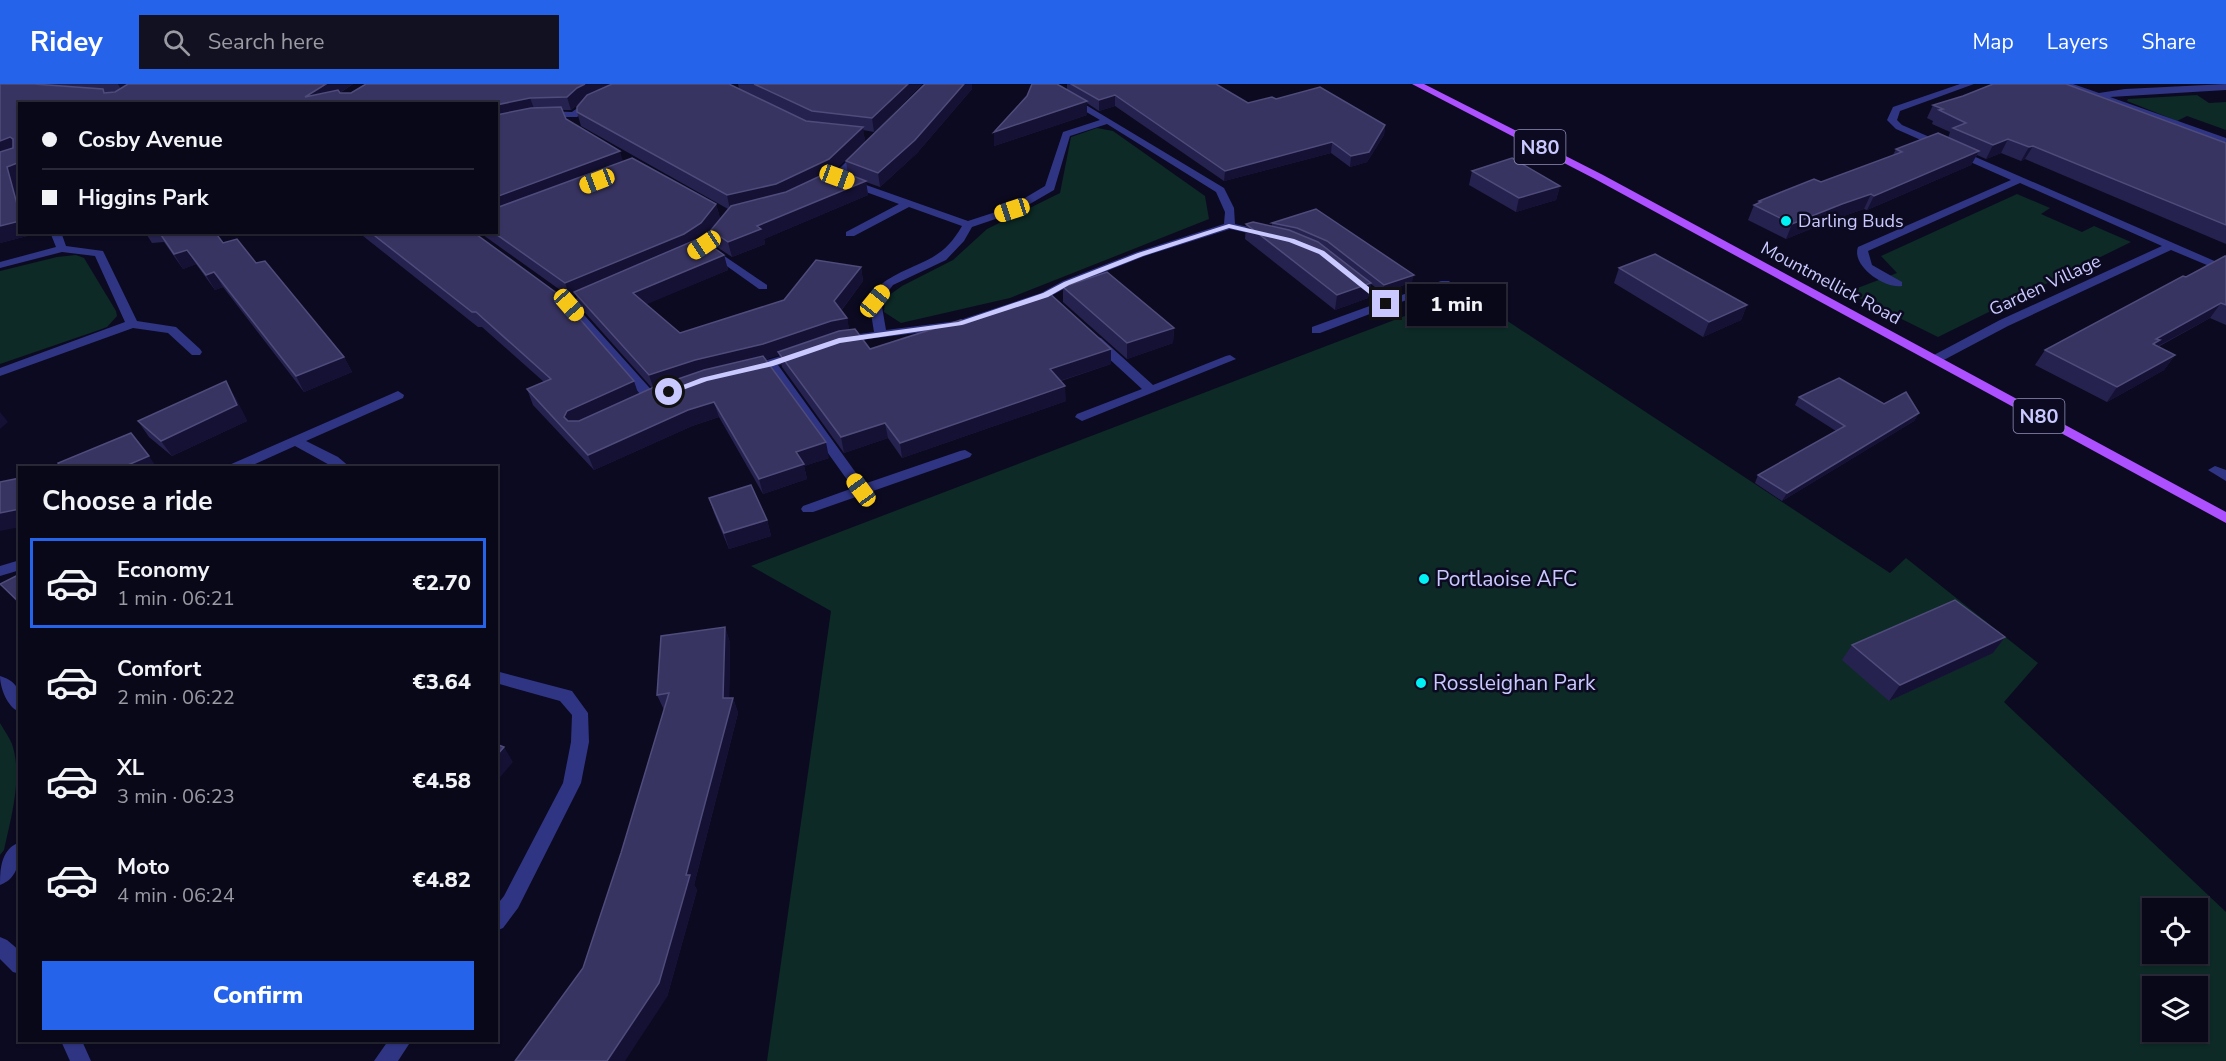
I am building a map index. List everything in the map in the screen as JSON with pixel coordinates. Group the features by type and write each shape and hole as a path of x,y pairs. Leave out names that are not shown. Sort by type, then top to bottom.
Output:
{"main road":[{"name":"Mountmellick Road","path":"1417,84 1599,177 2226,518"}],"street":[{"path":"1044,84 1220,190 1230,208 1232,220 1229,226"},
{"path":"1969,84 1896,109 1892,120 1899,127 2226,270"},
{"path":"2064,84 2226,141"},
{"path":"1055,90 1066,87"},
{"path":"2098,96 2125,92 2226,87"},
{"path":"575,129 572,121 574,115 585,105 603,96"},
{"path":"533,116 574,115"},
{"path":"837,177 968,225 1012,210 1050,188 1059,159 1060,147 1066,134 1108,121"},
{"path":"816,187 837,177 868,145"},
{"path":"1898,284 1865,266 1861,257 1862,249 2019,180"},
{"path":"850,234 909,204"},
{"path":"682,257 704,245 729,213"},
{"path":"881,335 875,301 890,284 942,258 960,239 968,225"},
{"path":"829,344 959,324 1050,299 1066,284 1141,254 1229,226 1280,238"},
{"path":"56,234 62,249"},
{"path":"704,245 764,287"},
{"name":"Garden Village","path":"1936,359 2004,323 2170,246"},
{"path":"0,265 62,249 99,253 132,324"},
{"path":"1349,274 1386,304"},
{"path":"1316,330 1445,283"},
{"path":"569,305 610,288"},
{"path":"551,292 569,305 652,399"},
{"path":"0,372 132,324 172,330 196,352"},
{"path":"1089,334 1151,390"},
{"path":"737,372 810,351"},
{"path":"1082,417 1230,359"},
{"path":"771,364 861,490"},
{"path":"238,466 398,395"},
{"path":"294,440 341,466"},
{"path":"808,509 965,454"},
{"path":"0,571 18,566"},
{"path":"498,677 566,696 580,712 580,741 572,783 511,902 498,919"},
{"path":"0,682 9,687 18,703"},
{"path":"0,877 18,853"},
{"path":"0,946 18,963"},
{"path":"72,1042 81,1061"},
{"path":"384,1061 400,1042"}],"green space":[{"path":"2197,95 2209,103 2226,102 2226,130 2187,116 2177,121 2127,101 2128,99"},
{"path":"1097,128 1113,131 1205,196 1209,219 1010,298 901,323 884,312 885,298 902,286 953,260 987,229 1060,193 1071,137"},
{"path":"2017,194 2050,208 2041,214 2082,232 2094,226 2131,242 1938,337 1847,292 1897,273 1881,256"},
{"path":"76,255 84,258 117,316 107,327 0,364 0,271 57,257"},
{"name":"Rossleighan Park","path":"1465,293 1890,573 1906,558 2038,663 2004,702 2226,912 2226,1061 767,1061 831,611 751,566"},
{"path":"0,723 12,744 16,783 13,811 4,850 0,855"}],"building":[{"path":"0,84 103,89 104,93 115,92 128,84 326,84 305,97 338,90 340,93 351,93 366,84 585,84 567,97 530,98 498,105 498,102 18,102 18,163 7,167 18,208 18,222 0,226 0,152 13,148 13,139 10,137 0,141"},
{"path":"612,84 729,84 806,121 863,127 829,159 776,184 727,195 577,112 577,107 587,95"},
{"path":"754,84 908,84 872,118 812,111"},
{"path":"925,84 964,84 915,140 878,173 846,161"},
{"path":"1032,84 1057,84 1087,101 994,132 1027,96"},
{"path":"1071,84 1216,84 1248,103 1272,97 1276,99 1320,87 1385,125 1369,152 1351,156 1332,142 1225,171 1115,95 1099,100"},
{"path":"1993,84 2066,84 2226,143 2226,225 2033,146 2029,147 2008,139 1993,145 1953,128 1966,123 1933,105"},
{"path":"561,107 566,119 620,151 498,196 498,115 531,108"},
{"path":"1938,133 1979,151 1874,196 1871,194 1792,224 1754,205 1814,179 1821,182 1902,152 1896,149"},
{"path":"632,158 716,204 701,223 684,234 565,283 496,234 498,234 498,207"},
{"path":"1512,158 1560,186 1519,198 1472,171"},
{"path":"835,169 866,181 757,226 761,229 728,242 711,230 731,206 786,192"},
{"path":"1316,209 1414,275 1384,285 1327,241 1297,228 1272,223"},
{"path":"1253,222 1289,230 1318,242 1371,283 1337,295 1246,224"},
{"path":"160,234 216,234 223,243 237,239 256,263 265,261 344,357 296,376 214,272 206,275 187,250 174,254"},
{"path":"373,234 476,234 558,294 634,381 567,411 564,417 568,421 579,421 652,388 704,370 763,356 826,442 796,452 804,464 759,479 714,402 688,410 588,455 527,389 551,379 476,312 472,312"},
{"path":"700,238 724,255 633,293 680,333 784,300 816,260 861,267 834,301 847,318 649,375 574,292"},
{"path":"1655,254 1747,305 1709,322 1619,268"},
{"path":"2225,256 2226,305 2221,303 2156,339 2160,340 2153,344 2175,355 2117,387 2045,350 2183,276 2186,277"},
{"path":"1107,272 1174,328 1127,343 1063,287"},
{"path":"1048,292 1111,349 1050,369 1065,386 900,443 885,423 841,437 778,352 839,331 855,329 870,349 961,320 964,324"},
{"path":"1839,378 1884,404 1906,392 1919,413 1787,493 1758,475 1845,426 1799,397"},
{"path":"226,381 237,405 161,441 138,421"},
{"path":"131,433 149,456 126,466 60,466 58,463"},
{"path":"18,478 18,509 0,513 0,482"},
{"path":"751,485 767,520 724,533 709,498"},
{"path":"18,575 18,601 0,584"},
{"path":"1955,600 2005,637 1900,685 1852,645"},
{"path":"725,627 723,698 733,698 686,875 690,875 659,983 607,1061 515,1061 583,968 621,853 669,693 657,695 661,636"},
{"path":"498,745 504,747 498,754"}],"place":[{"name":"Darling Buds","path":"1786,221"},
{"name":"Portlaoise AFC","path":"1424,579"},
{"name":"Rossleighan Park","path":"1421,683"}],"route":[{"path":"669,392 704,380 771,364 839,341 959,324 1046,295 1066,284 1141,254 1229,226 1291,240 1321,253 1386,304"}]}
